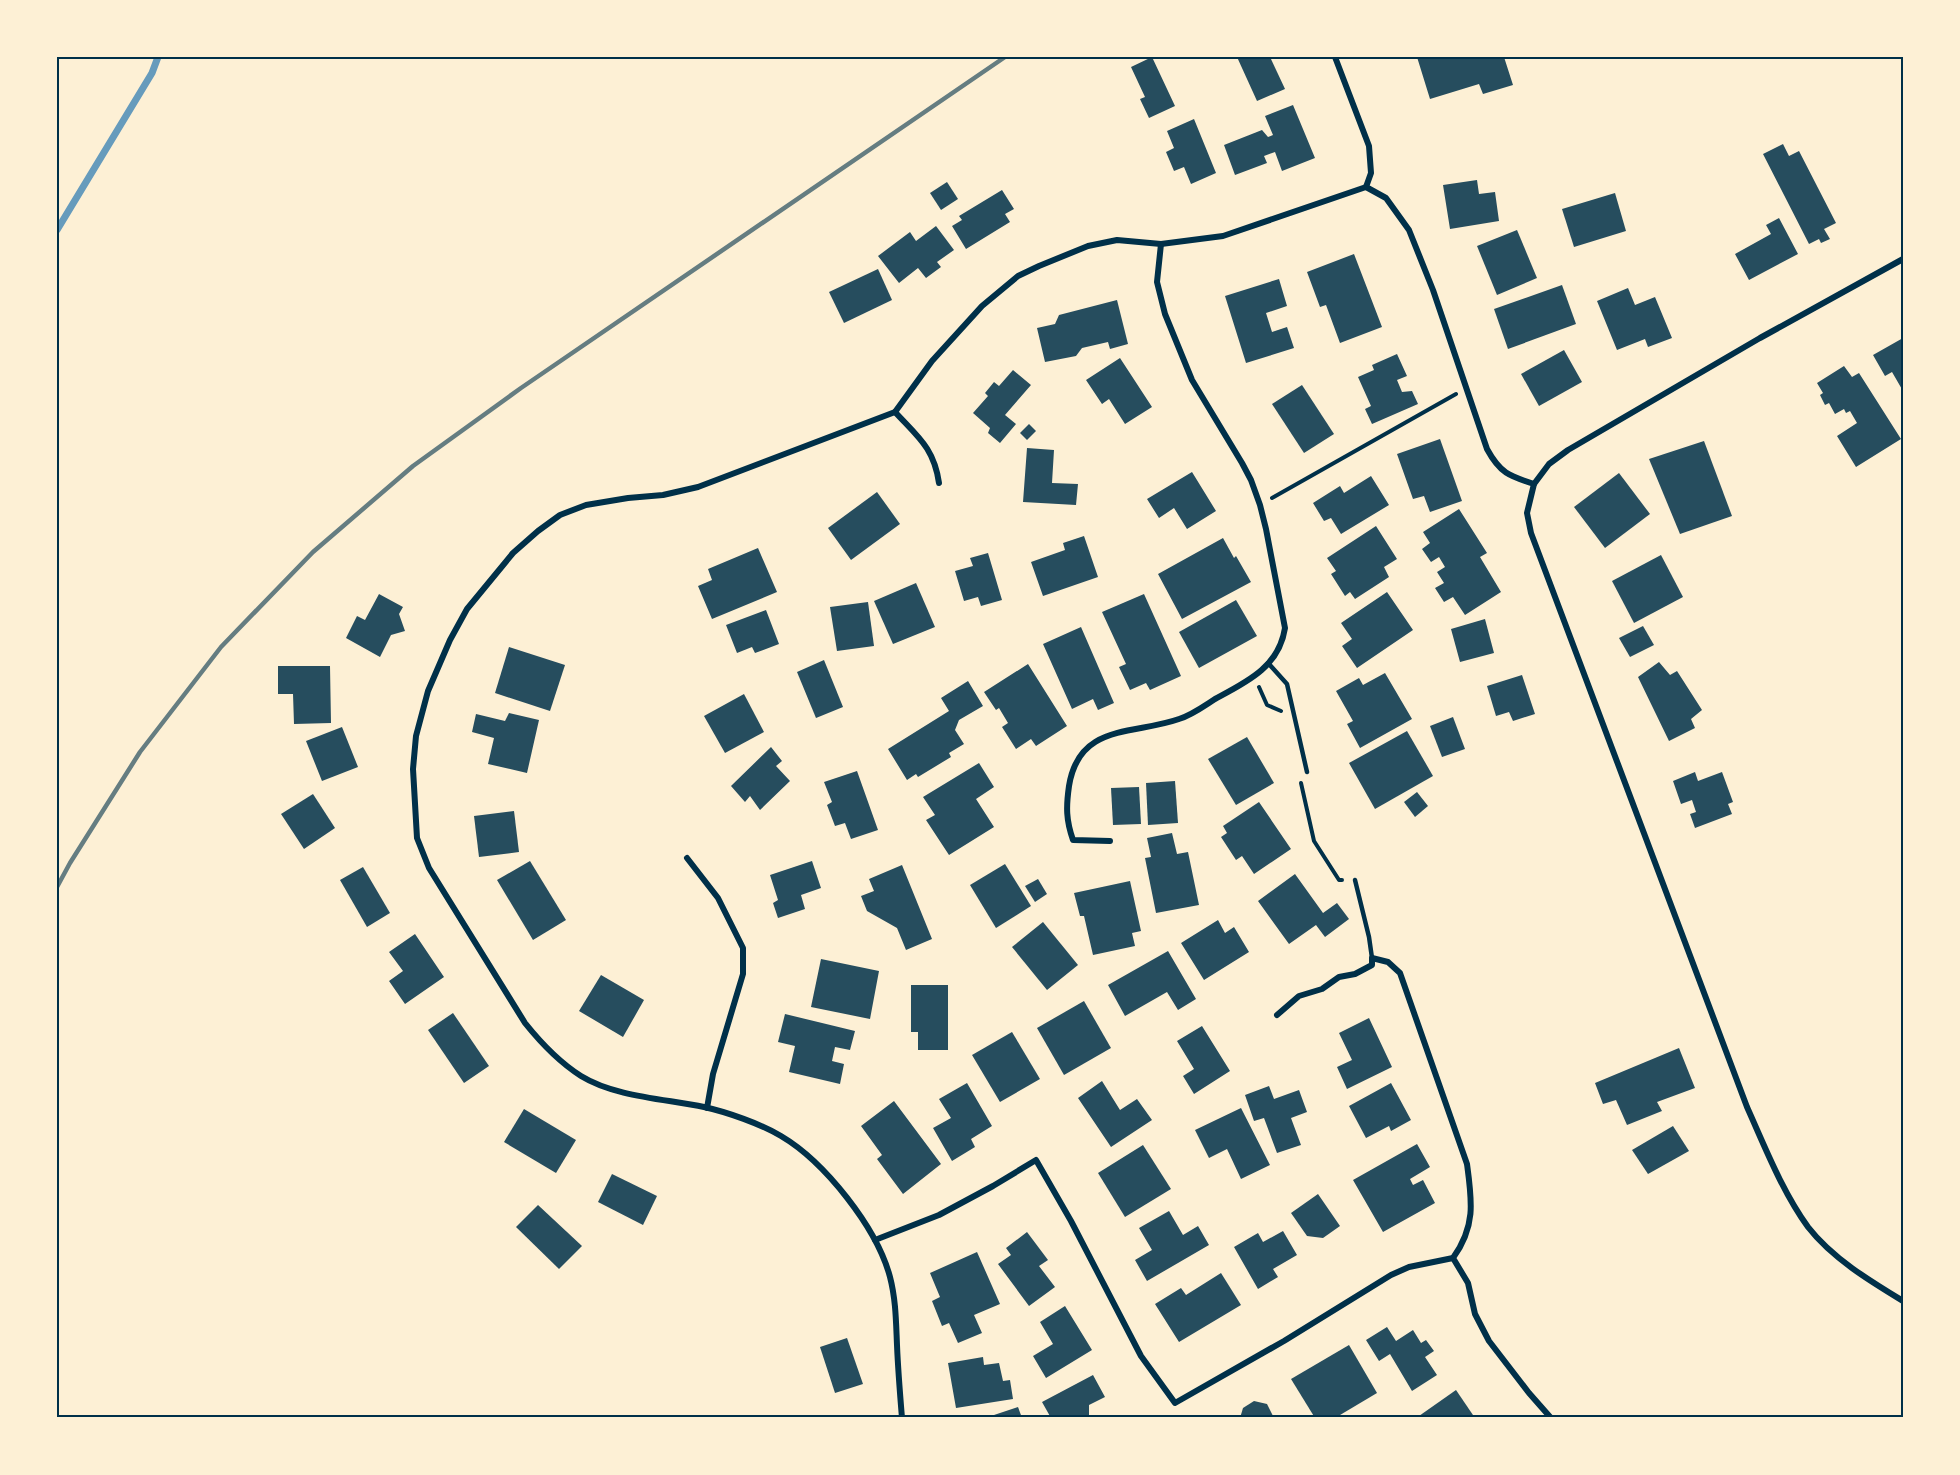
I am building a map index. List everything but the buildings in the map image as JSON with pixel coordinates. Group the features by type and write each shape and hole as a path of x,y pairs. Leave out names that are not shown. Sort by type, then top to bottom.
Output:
{"street":[{"path":"1335,57 1369,146 1371,173 1366,187"},
{"path":"902,1418 896,1307 890,1276 875,1240 863,1219 809,1156 780,1135 707,1108 607,1087 582,1076 542,1044 525,1023 429,868 417,838 413,769 416,736 425,703 450,640 467,609 513,553 560,515 586,505 663,495 698,487 895,412 932,361 958,331 990,298 1018,276 1088,246 1118,240 1161,244 1223,236 1366,187 1386,198 1408,230 1433,290 1487,449 1496,466 1509,476 1534,484"},
{"path":"1110,841 1073,840 1067,822 1070,779 1084,750 1098,739 1113,733 1182,718 1254,677 1283,644 1286,628 1260,505 1242,463 1192,380 1166,314 1157,282 1161,244"},
{"path":"1903,259 1760,338 1568,450 1549,464 1534,484 1527,513 1531,533 1743,1096 1771,1161 1809,1227 1837,1256 1903,1301"},
{"path":"895,412 929,448 936,465 939,483"},
{"path":"687,858 718,898 743,948 743,974 713,1074 707,1108"},
{"path":"875,1240 939,1215 1036,1160 1071,1221 1141,1356 1175,1403 1284,1341 1391,1275 1410,1267 1453,1258 1462,1246 1470,1224 1471,1189 1467,1164 1400,973 1388,962 1372,958 1372,965 1355,974 1339,977 1322,989 1299,996 1277,1016"},
{"path":"1453,1258 1468,1282 1475,1314 1489,1341 1551,1418"}],"lane":[{"path":"1268,663 1287,684 1307,772"},
{"path":"1355,880 1370,937 1372,958"}],"path":[{"path":"1260,505 1466,388"}],"waterway":[{"path":"57,230 152,73 158,57"}],"railway":[{"path":"57,887 140,752 221,647 313,552 413,466 521,388 1005,57"}]}
